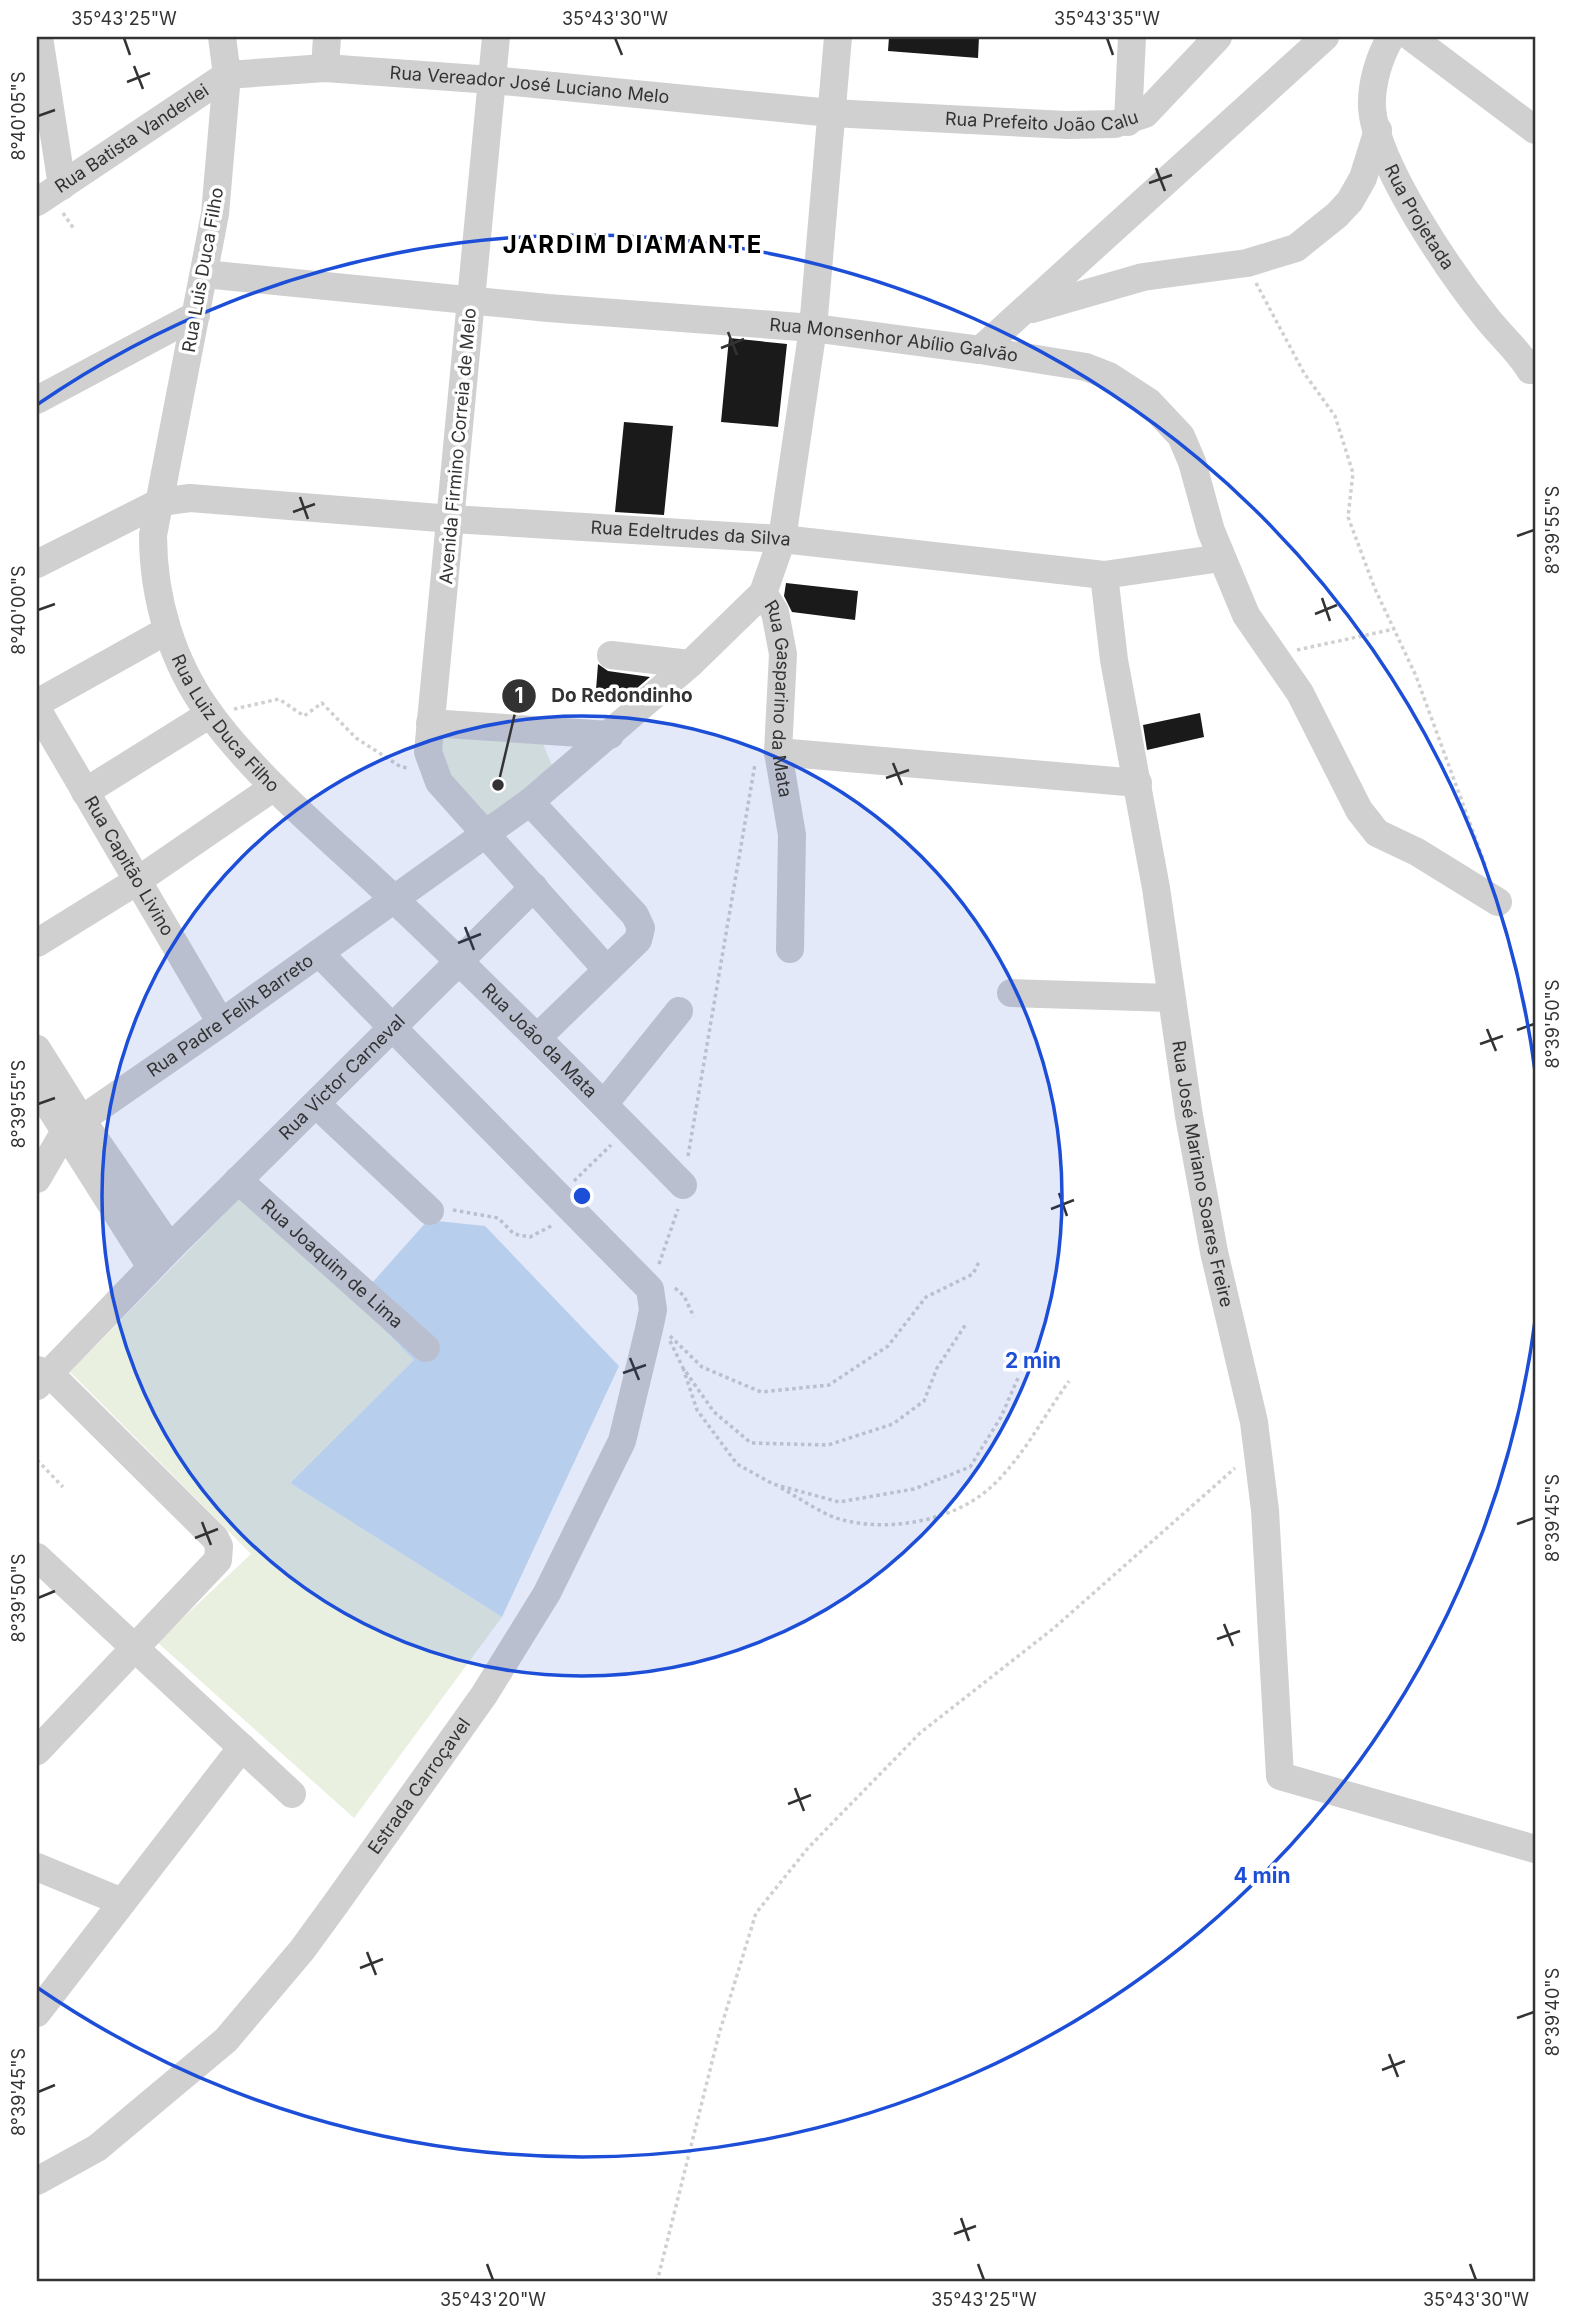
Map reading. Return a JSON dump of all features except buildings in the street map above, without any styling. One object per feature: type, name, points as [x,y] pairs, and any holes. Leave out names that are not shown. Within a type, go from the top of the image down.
[{"type":"street","points":[[39,37],[62,186]]},
{"type":"street","name":"Rua Luis Duca Filho","points":[[160,502],[204,274],[220,174],[227,75],[222,37]]},
{"type":"street","points":[[325,68],[327,37]]},
{"type":"street","name":"Avenida Firmino Correia de Melo","points":[[432,771],[428,752],[430,723],[452,519],[496,37]]},
{"type":"street","name":"Rua Gasparino da Mata","points":[[790,949],[792,835],[778,752],[783,674],[782,635],[775,612],[764,593],[782,539],[813,328],[838,37]]},
{"type":"street","points":[[1128,122],[1132,37]]},
{"type":"street","name":"Rua Prefeito João Calu","points":[[831,113],[1067,125],[1128,122],[1145,114],[1218,37]]},
{"type":"street","points":[[979,350],[1325,37]]},
{"type":"street","name":"Rua Projetada","points":[[1391,37],[1381,59],[1373,89],[1373,109],[1378,130],[1399,183],[1431,238],[1486,316],[1530,370],[1535,370]]},
{"type":"street","points":[[1411,37],[1535,131]]},
{"type":"street","name":"Rua Vereador José Luciano Melo","points":[[227,75],[325,68],[492,80],[831,113]]},
{"type":"street","name":"Rua Batista Vanderlei","points":[[37,202],[227,75]]},
{"type":"street","points":[[1022,312],[1143,277],[1247,263],[1296,248],[1337,215],[1358,188],[1378,130]]},
{"type":"street","name":"Rua Monsenhor Abílio Galvão","points":[[204,274],[813,328],[1086,367],[1109,376],[1149,402],[1186,446],[1221,558],[1246,615],[1270,655],[1300,694],[1359,810],[1377,833],[1417,852],[1498,902]]},
{"type":"street","points":[[37,400],[196,315]]},
{"type":"street","name":"Rua Edeltrudes da Silva","points":[[160,502],[190,498],[452,519],[782,539],[1104,575],[1221,558]]},
{"type":"street","points":[[37,564],[160,502]]},
{"type":"street","name":"Rua Luiz Duca Filho","points":[[160,502],[153,535],[153,560],[166,631],[210,714],[274,787],[393,898]]},
{"type":"street","name":"Rua José Mariano Soares Freire","points":[[1104,575],[1114,660],[1138,783],[1207,1211],[1258,1448],[1265,1510],[1280,1776],[1535,1849]]},
{"type":"street","name":"Rua Padre Felix Barreto","points":[[73,1125],[221,1023],[393,898],[487,835],[530,802],[690,664],[764,593]]},
{"type":"street","points":[[37,703],[166,631]]},
{"type":"street","points":[[611,655],[690,664]]},
{"type":"street","name":"Rua Capitão Livino","points":[[37,709],[221,1023]]},
{"type":"street","points":[[85,792],[210,714]]},
{"type":"street","points":[[430,723],[610,735]]},
{"type":"street","points":[[778,752],[1138,783]]},
{"type":"street","points":[[432,771],[607,970]]},
{"type":"street","points":[[37,943],[137,881],[274,787]]},
{"type":"street","points":[[530,802],[635,915],[641,928],[638,940],[539,1036]]},
{"type":"street","name":"Rua Victor Carneval","points":[[41,1377],[534,887]]},
{"type":"street","name":"Rua João da Mata","points":[[393,898],[539,1036],[683,1185]]},
{"type":"street","points":[[319,953],[650,1289]]},
{"type":"street","points":[[1012,993],[1171,998]]},
{"type":"street","points":[[605,1103],[679,1011]]},
{"type":"street","points":[[37,1049],[73,1125],[161,1257]]},
{"type":"street","points":[[37,1087],[73,1125]]},
{"type":"street","points":[[316,1104],[430,1211]]},
{"type":"street","points":[[37,1179],[73,1125]]},
{"type":"street","name":"Rua Joaquim de Lima","points":[[238,1180],[426,1348]]},
{"type":"street","name":"Estrada Carroçavel","points":[[37,2181],[97,2148],[226,2040],[302,1950],[484,1695],[547,1593],[622,1441],[653,1310],[650,1289]]},
{"type":"street","points":[[37,1751],[218,1560],[219,1546],[215,1538],[41,1377]]},
{"type":"street","points":[[37,1557],[292,1794]]},
{"type":"street","points":[[37,2013],[242,1746]]},
{"type":"street","points":[[37,1867],[122,1902]]},
{"type":"path","points":[[1247,263],[1304,373],[1335,416],[1353,473],[1348,517],[1450,763],[1498,902]]},
{"type":"path","points":[[1270,655],[1394,629]]},
{"type":"path","points":[[210,714],[279,699],[304,716],[321,703],[356,738],[401,767],[432,771]]},
{"type":"path","points":[[650,1289],[681,1202],[757,752],[778,752]]},
{"type":"path","points":[[430,1211],[464,1210],[498,1218],[513,1234],[530,1237],[565,1204],[627,1128]]},
{"type":"path","points":[[979,1262],[973,1274],[926,1297],[888,1346],[829,1385],[761,1392],[702,1367],[664,1330],[683,1368],[697,1410],[737,1464],[840,1520],[881,1526],[956,1512],[989,1489],[1029,1443],[1042,1418],[1069,1381]]},
{"type":"path","points":[[650,1289],[663,1283],[673,1286],[684,1296],[694,1317]]},
{"type":"path","points":[[683,1368],[714,1412],[751,1443],[828,1445],[893,1424],[924,1401],[937,1368],[966,1324]]},
{"type":"path","points":[[773,1484],[839,1502],[915,1489],[970,1467],[1001,1417],[1018,1378]]},
{"type":"path","points":[[657,2282],[719,2034],[756,1913],[808,1847],[920,1733],[1054,1628],[1178,1522],[1258,1448]]},
{"type":"path","points":[[37,1460],[63,1487]]},
{"type":"green space","points":[[438,730],[541,739],[556,775],[488,830],[441,767]]},
{"type":"green space","points":[[243,1195],[356,1301],[414,1360],[290,1483],[502,1617],[354,1818],[157,1642],[251,1554],[70,1372]]},
{"type":"water","points":[[428,1220],[485,1226],[619,1366],[502,1617],[290,1483],[414,1360],[356,1301]]},
{"type":"place","name":"Do Redondinho","points":[[498,785]]},
{"type":"district","name":"JARDIM DIAMANTE","points":[[633,245]]}]
